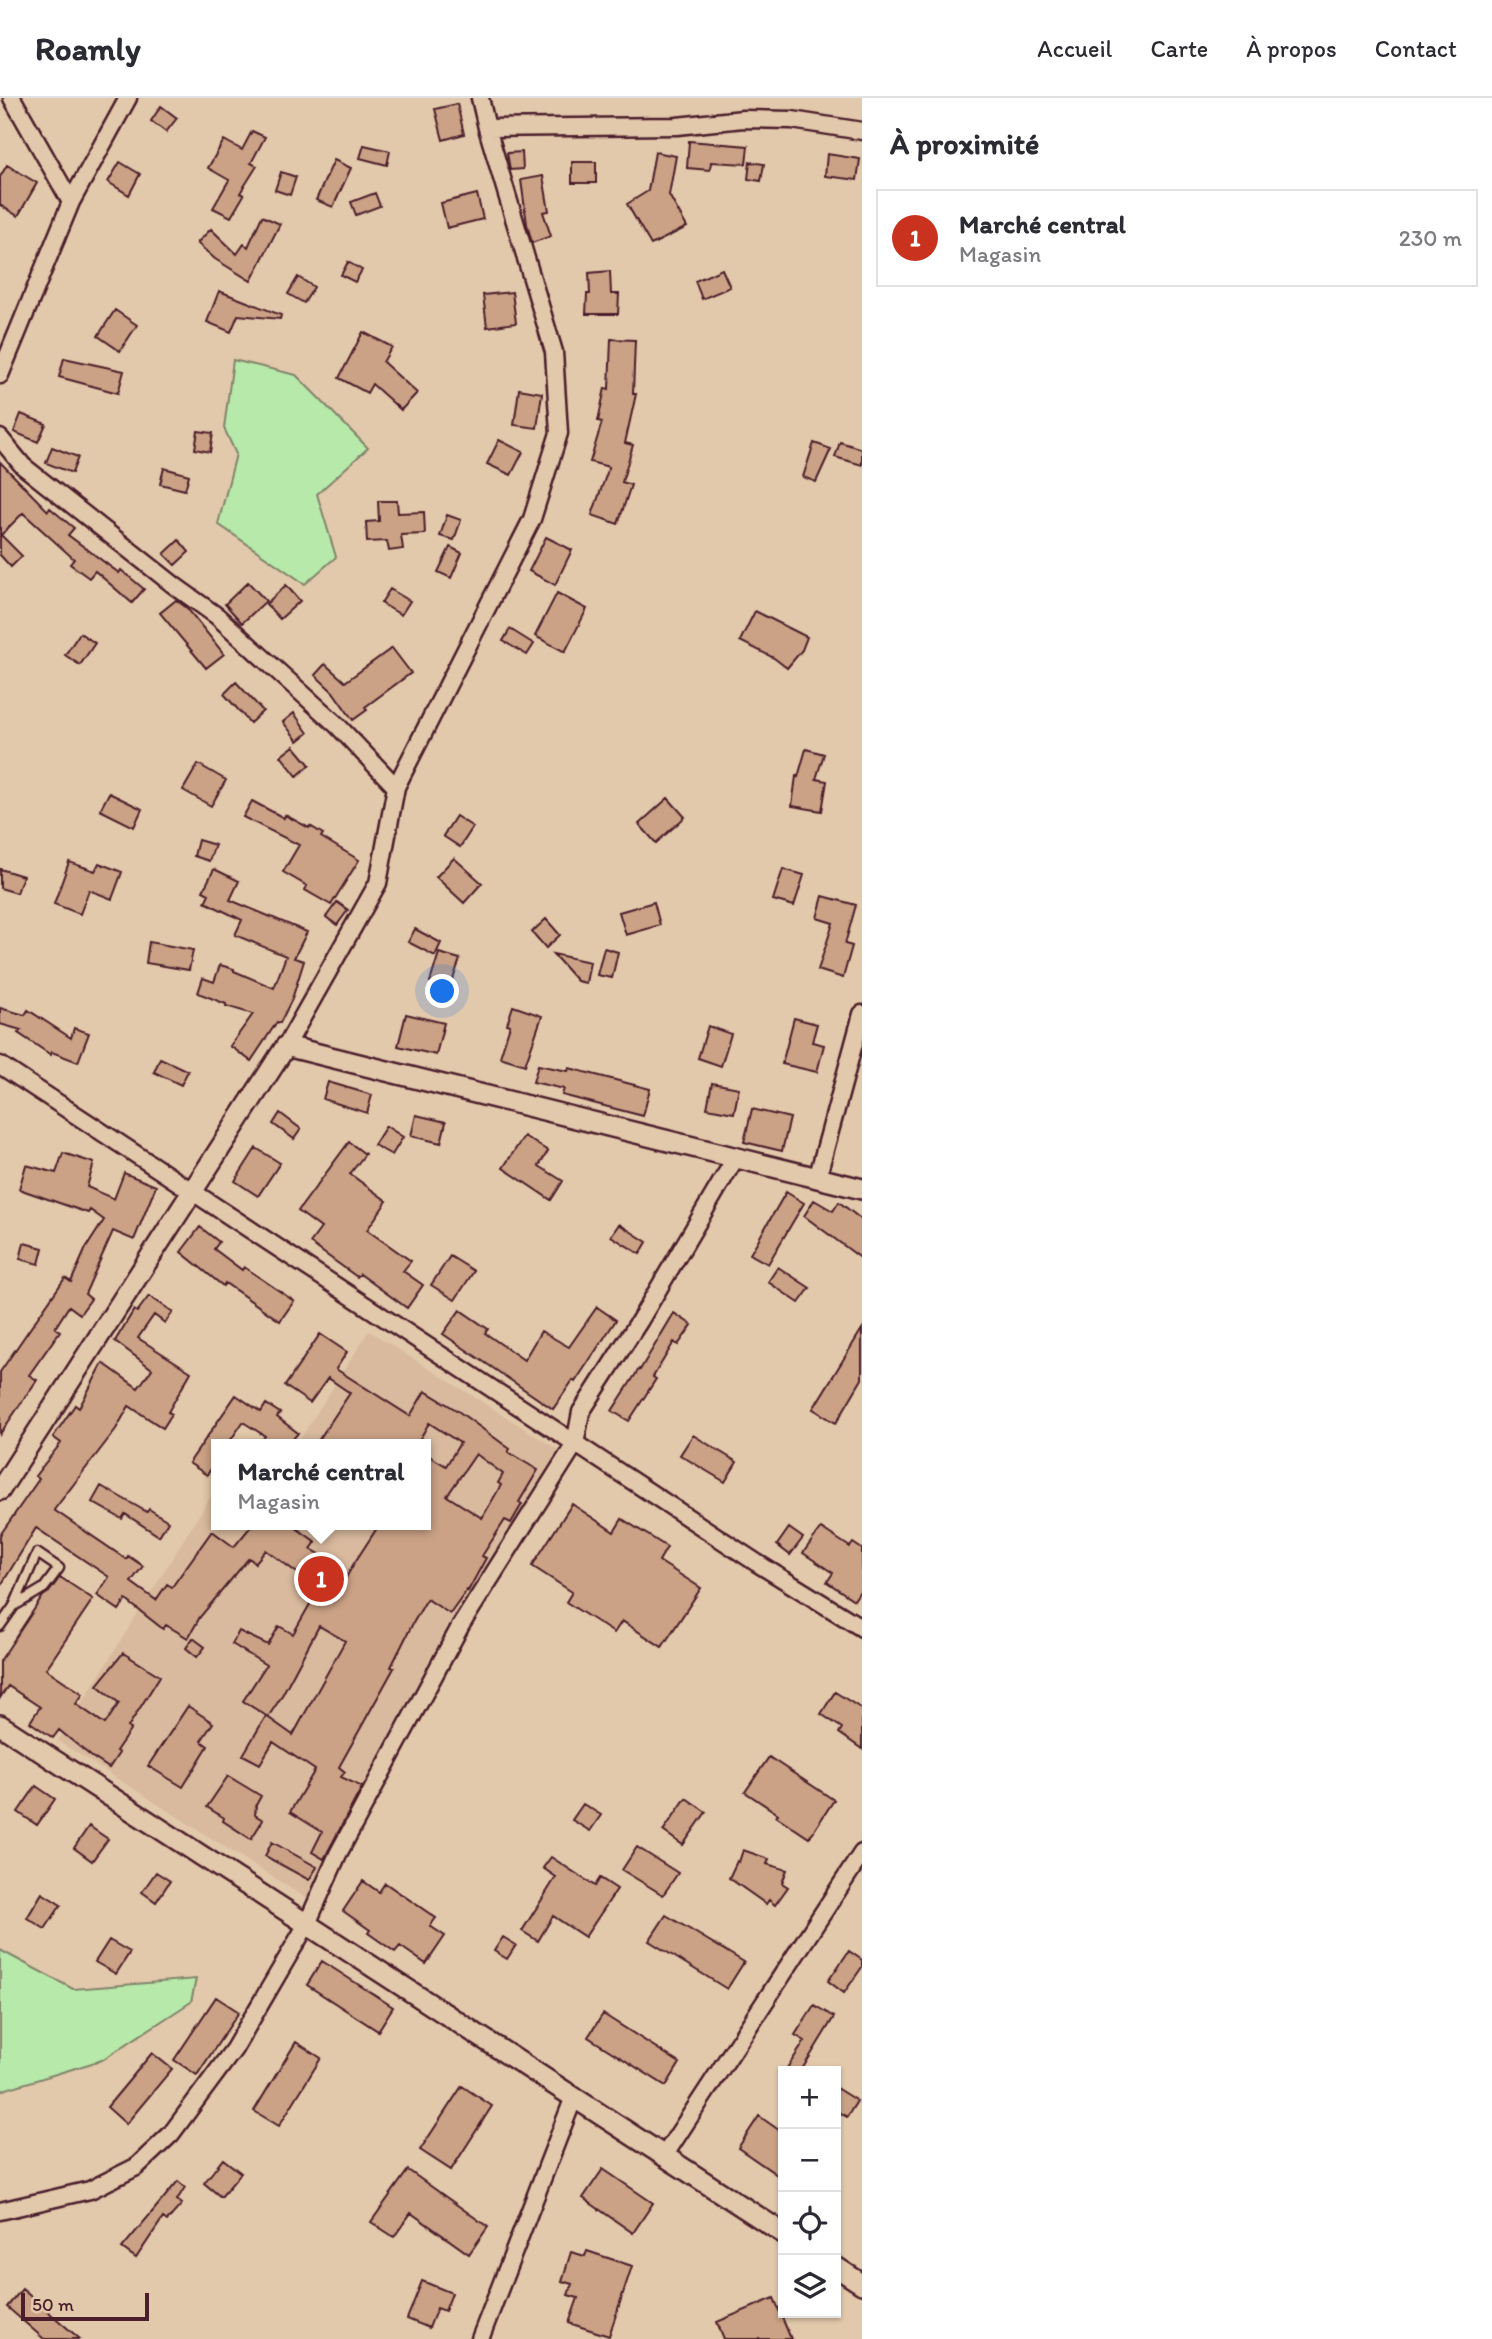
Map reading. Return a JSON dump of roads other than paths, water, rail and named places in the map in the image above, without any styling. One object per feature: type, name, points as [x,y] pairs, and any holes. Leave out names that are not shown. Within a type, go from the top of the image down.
[{"type":"street","points":[[12,98],[71,202]]},
{"type":"street","points":[[0,375],[71,202],[128,98]]},
{"type":"street","points":[[0,1490],[286,1046],[378,883],[396,787],[532,519],[559,433],[554,352],[480,98]]},
{"type":"street","points":[[487,128],[677,126],[743,119],[792,120],[862,131]]},
{"type":"street","points":[[0,438],[23,466],[217,616],[337,725],[396,787]]},
{"type":"street","points":[[817,1179],[862,1014]]},
{"type":"street","points":[[286,1046],[862,1189]]},
{"type":"street","points":[[0,1065],[757,1563],[862,1628]]},
{"type":"street","points":[[0,2211],[90,2190],[136,2167],[171,2134],[234,2049],[307,1924],[338,1854],[461,1625],[575,1444],[581,1412],[640,1320],[736,1157]]},
{"type":"street","points":[[0,1725],[778,2230]]},
{"type":"street","points":[[664,2156],[862,1853]]},
{"type":"street","points":[[480,2339],[574,2097]]},
{"type":"street","points":[[841,2270],[862,2284]]},
{"type":"lane","points":[[0,1626],[14,1606],[37,1553],[59,1568],[44,1588],[14,1606]]},
{"type":"place","name":"Marché central","points":[[321,1579]]}]
